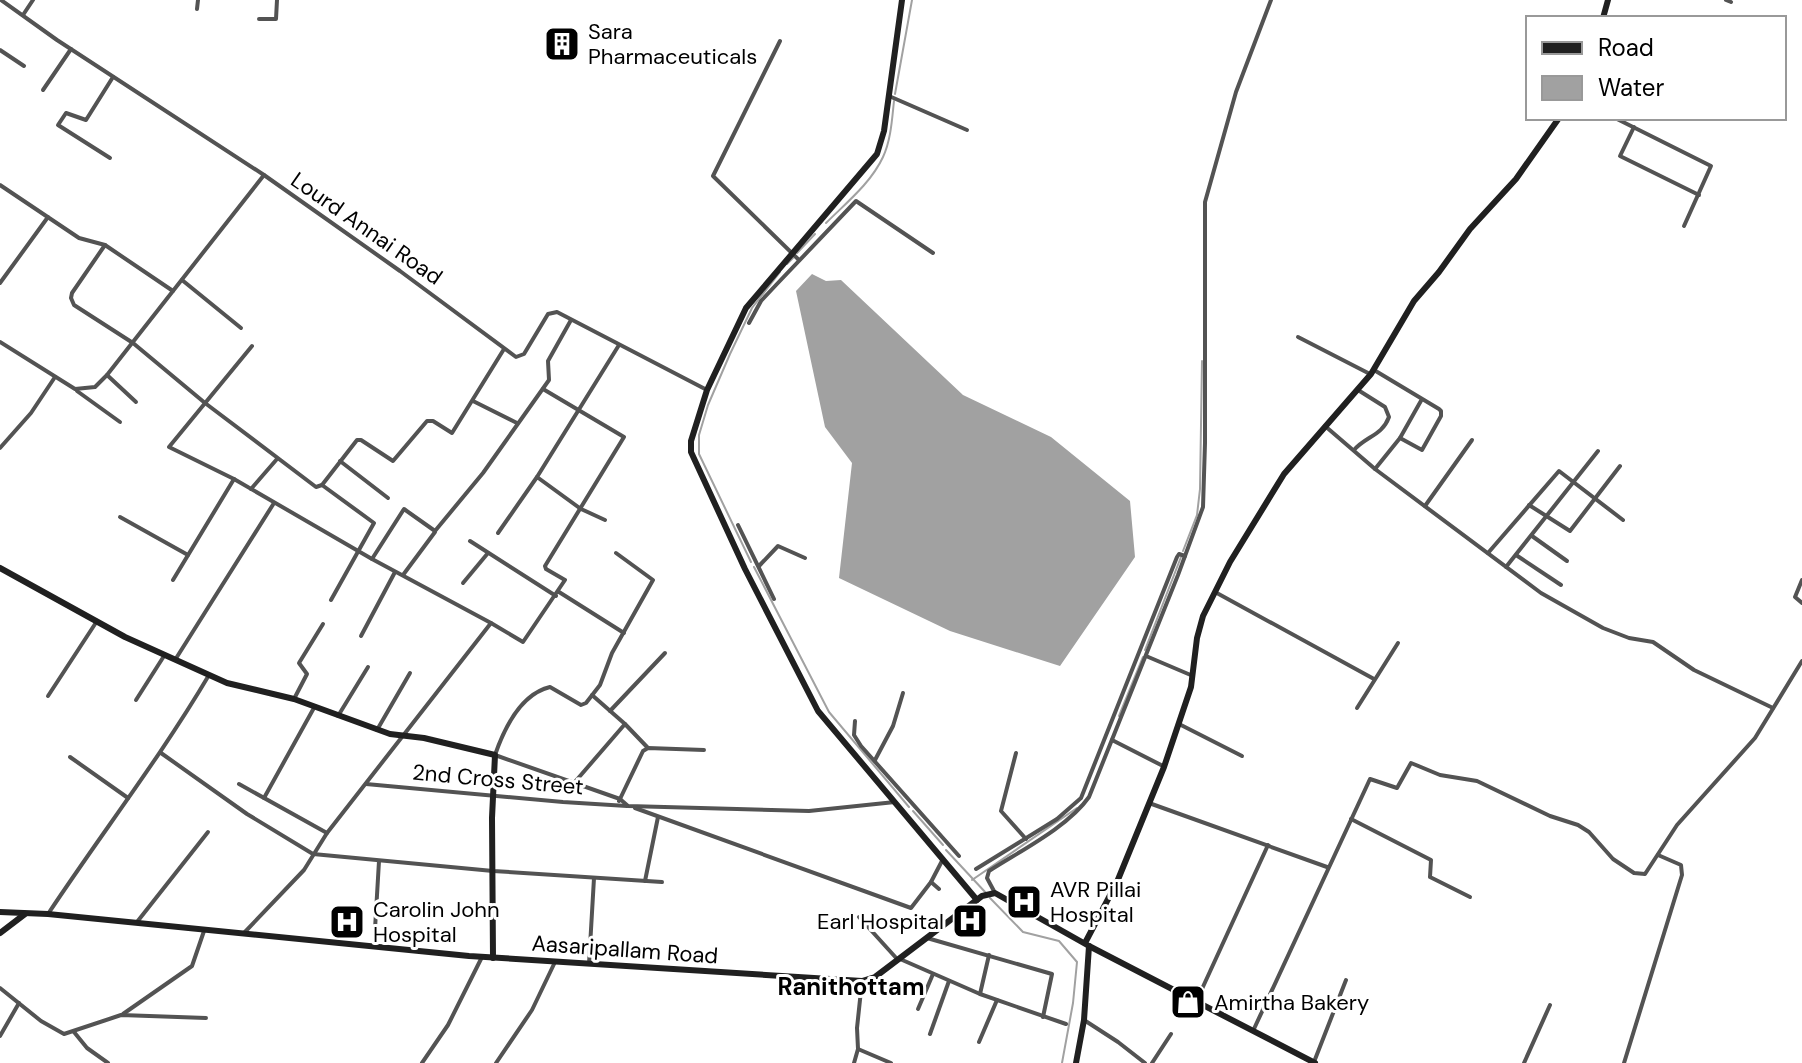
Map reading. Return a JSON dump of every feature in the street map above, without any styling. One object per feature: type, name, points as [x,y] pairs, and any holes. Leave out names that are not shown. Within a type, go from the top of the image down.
[{"type":"street","name":"Lourd Annai Road","points":[[1,0],[264,175],[504,349]]},
{"type":"street","points":[[23,15],[33,0]]},
{"type":"street","points":[[197,9],[198,0]]},
{"type":"street","points":[[259,19],[276,19],[277,0]]},
{"type":"street","points":[[902,0],[884,131],[877,154],[746,308],[707,390],[691,441],[691,452],[745,569],[818,711],[941,855],[986,895],[1087,944],[1314,1063],[1346,980]]},
{"type":"street","points":[[854,1063],[858,1049],[862,981],[875,977],[986,895],[988,874],[1081,798],[1185,556],[1203,507],[1206,427],[1205,202],[1236,92],[1271,0]]},
{"type":"street","points":[[780,41],[713,176],[799,260]]},
{"type":"street","points":[[43,90],[71,49]]},
{"type":"street","points":[[0,50],[24,66]]},
{"type":"street","points":[[110,158],[58,125],[66,113],[86,120],[113,77]]},
{"type":"street","points":[[889,96],[967,130]]},
{"type":"street","points":[[1076,1063],[1084,1020],[1087,944],[1117,882],[1164,767],[1193,676],[1203,616],[1230,562],[1284,474],[1372,372],[1414,301],[1470,229],[1516,179],[1558,120]]},
{"type":"street","points":[[1619,120],[1710,164],[1711,171],[1684,226]]},
{"type":"street","points":[[1634,127],[1620,156],[1699,195]]},
{"type":"street","points":[[75,389],[95,387],[107,375],[264,175]]},
{"type":"street","points":[[0,185],[79,238],[105,245],[173,291]]},
{"type":"street","points":[[749,323],[761,301],[856,201],[933,253]]},
{"type":"street","points":[[0,283],[48,217]]},
{"type":"street","points":[[815,224],[824,233]]},
{"type":"street","points":[[105,245],[72,293],[71,298],[80,310],[133,343],[205,403],[314,486],[322,485],[374,523],[331,600]]},
{"type":"street","points":[[182,280],[241,328]]},
{"type":"street","points":[[322,485],[359,439],[389,461],[396,460],[427,421],[433,421],[449,433],[454,431],[504,349],[516,357],[524,354],[548,314],[553,311],[707,390]]},
{"type":"street","points":[[403,575],[483,473],[543,389],[550,378],[548,361],[571,320]]},
{"type":"street","points":[[1298,337],[1372,372],[1442,413],[1424,448],[1417,449],[1400,438]]},
{"type":"street","points":[[0,342],[75,389],[120,422]]},
{"type":"street","points":[[498,533],[581,410],[619,345]]},
{"type":"street","points":[[252,346],[169,447],[234,479],[523,642],[565,580],[545,566],[624,437],[543,389]]},
{"type":"street","points":[[107,375],[136,402]]},
{"type":"street","points":[[0,448],[31,413],[55,377]]},
{"type":"street","points":[[1354,450],[1362,440],[1376,436],[1389,417],[1385,407],[1358,390]]},
{"type":"street","points":[[1375,469],[1400,438],[1422,399]]},
{"type":"street","points":[[472,400],[517,423]]},
{"type":"street","points":[[1325,426],[1375,469],[1541,593],[1603,628],[1629,638],[1653,642],[1694,670],[1773,708]]},
{"type":"street","points":[[1425,506],[1472,440]]},
{"type":"street","points":[[1506,567],[1598,451]]},
{"type":"street","points":[[251,489],[277,459]]},
{"type":"street","points":[[340,461],[388,498]]},
{"type":"street","points":[[1529,505],[1570,531],[1620,466]]},
{"type":"street","points":[[1488,553],[1557,472],[1562,472],[1623,520]]},
{"type":"street","points":[[537,477],[581,509],[605,520]]},
{"type":"street","points":[[173,580],[234,479]]},
{"type":"street","points":[[175,660],[274,503]]},
{"type":"street","points":[[372,559],[404,509],[435,531]]},
{"type":"street","points":[[120,517],[188,555]]},
{"type":"street","points":[[738,525],[774,599]]},
{"type":"street","points":[[1532,536],[1567,561]]},
{"type":"street","points":[[470,541],[624,633]]},
{"type":"street","points":[[745,569],[758,565],[778,546],[805,558]]},
{"type":"street","points":[[463,583],[488,553]]},
{"type":"street","points":[[493,958],[495,755],[502,733],[517,712],[540,690],[550,687],[581,705],[600,685],[607,663],[653,580],[616,553]]},
{"type":"street","points":[[1516,555],[1561,585]]},
{"type":"street","points":[[0,568],[164,656],[227,683],[294,699],[377,730],[495,755],[911,908],[931,882],[948,844]]},
{"type":"street","points":[[361,636],[395,572]]},
{"type":"street","points":[[1802,580],[1795,597],[1802,603]]},
{"type":"street","points":[[1215,592],[1374,679]]},
{"type":"street","points":[[48,696],[97,621]]},
{"type":"street","points":[[243,935],[304,870],[327,833],[491,623]]},
{"type":"street","points":[[294,699],[307,674],[299,663],[323,624]]},
{"type":"street","points":[[1357,708],[1398,643]]},
{"type":"street","points":[[610,711],[665,653]]},
{"type":"street","points":[[1144,654],[1193,676]]},
{"type":"street","points":[[976,869],[1083,806],[1144,654]]},
{"type":"street","points":[[136,700],[164,656]]},
{"type":"street","points":[[1253,1031],[1370,779],[1397,788],[1409,764],[1413,763],[1440,775],[1477,781],[1550,816],[1578,825],[1589,832],[1607,853],[1640,875],[1649,871],[1677,825],[1755,738],[1802,661]]},
{"type":"street","points":[[337,716],[368,667]]},
{"type":"street","points":[[377,730],[410,673]]},
{"type":"street","points":[[48,914],[161,753],[209,675]]},
{"type":"street","points":[[874,761],[893,726],[903,693]]},
{"type":"street","points":[[592,695],[648,748]]},
{"type":"street","points":[[264,798],[315,706]]},
{"type":"street","points":[[855,721],[854,735],[874,761],[959,856]]},
{"type":"street","points":[[574,783],[625,724]]},
{"type":"street","points":[[1179,724],[1242,756]]},
{"type":"street","points":[[1112,740],[1164,767]]},
{"type":"street","points":[[616,805],[643,751],[648,748],[704,750]]},
{"type":"street","points":[[161,753],[247,814],[313,854],[493,871],[662,882]]},
{"type":"street","points":[[1016,753],[1001,811],[1028,841]]},
{"type":"street","points":[[70,757],[128,798]]},
{"type":"street","points":[[239,784],[327,833]]},
{"type":"street","name":"2nd Cross Street","points":[[366,784],[628,806]]},
{"type":"street","points":[[628,806],[809,811],[895,802]]},
{"type":"street","points":[[1149,803],[1328,868]]},
{"type":"street","points":[[905,813],[913,806]]},
{"type":"street","points":[[645,881],[658,817]]},
{"type":"street","points":[[1351,819],[1431,860],[1430,877],[1470,897]]},
{"type":"street","points":[[135,923],[208,832]]},
{"type":"street","points":[[1196,1002],[1268,845]]},
{"type":"street","points":[[1624,1063],[1682,875],[1681,865],[1658,855]]},
{"type":"street","points":[[374,947],[379,861]]},
{"type":"street","points":[[589,964],[594,878]]},
{"type":"street","points":[[931,882],[939,889]]},
{"type":"street","name":"Aasaripallam Road","points":[[0,912],[48,914],[493,958],[862,981]]},
{"type":"street","points":[[0,933],[25,914]]},
{"type":"street","points":[[859,917],[899,960],[980,994],[1066,1024]]},
{"type":"street","points":[[0,988],[59,1033],[74,1032],[121,1015],[192,966],[204,931]]},
{"type":"street","points":[[927,938],[1052,974],[1043,1017]]},
{"type":"street","points":[[980,994],[989,955]]},
{"type":"street","points":[[422,1063],[448,1025],[482,957]]},
{"type":"street","points":[[496,1063],[532,1010],[555,962]]},
{"type":"street","points":[[918,1009],[933,974]]},
{"type":"street","points":[[930,1034],[949,981]]},
{"type":"street","points":[[979,1042],[997,1000]]},
{"type":"street","points":[[0,1036],[19,1003]]},
{"type":"street","points":[[1524,1063],[1550,1005]]},
{"type":"street","points":[[121,1015],[206,1018]]},
{"type":"street","points":[[1084,1020],[1111,1036],[1145,1063]]},
{"type":"street","points":[[74,1032],[87,1048],[108,1063]]},
{"type":"street","points":[[1152,1063],[1171,1034]]},
{"type":"street","points":[[858,1049],[891,1063]]},
{"type":"water","points":[[812,274],[826,281],[841,280],[963,395],[1051,437],[1130,501],[1135,557],[1060,666],[950,631],[839,578],[852,463],[825,427],[796,291]]},
{"type":"waterway","points":[[895,94],[912,0]]},
{"type":"waterway","points":[[826,223],[858,192],[878,166],[888,144],[894,101]]},
{"type":"waterway","points":[[797,253],[815,234]]},
{"type":"waterway","points":[[787,264],[793,258]]},
{"type":"waterway","points":[[751,562],[699,454],[699,435],[708,405],[752,308],[780,272]]},
{"type":"waterway","points":[[1183,551],[1197,515],[1200,489],[1202,361]]},
{"type":"waterway","points":[[1145,650],[1181,557]]},
{"type":"waterway","points":[[754,567],[829,712],[909,807]]},
{"type":"waterway","points":[[1119,716],[1143,657]]},
{"type":"waterway","points":[[972,880],[1077,808]]},
{"type":"waterway","points":[[913,811],[943,845]]},
{"type":"waterway","points":[[946,850],[986,893]]},
{"type":"waterway","points":[[990,898],[1023,932],[1059,941],[1077,962],[1062,1063]]},
{"type":"place","name":"Sara Pharmaceuticals","points":[[562,44]]},
{"type":"place","name":"AVR Pillai Hospital","points":[[1024,902]]},
{"type":"place","name":"Earl Hospital","points":[[970,921]]},
{"type":"place","name":"Carolin John Hospital","points":[[347,922]]},
{"type":"place","name":"Amirtha Bakery","points":[[1188,1002]]},
{"type":"district","name":"Ranithottam","points":[[851,987]]}]
